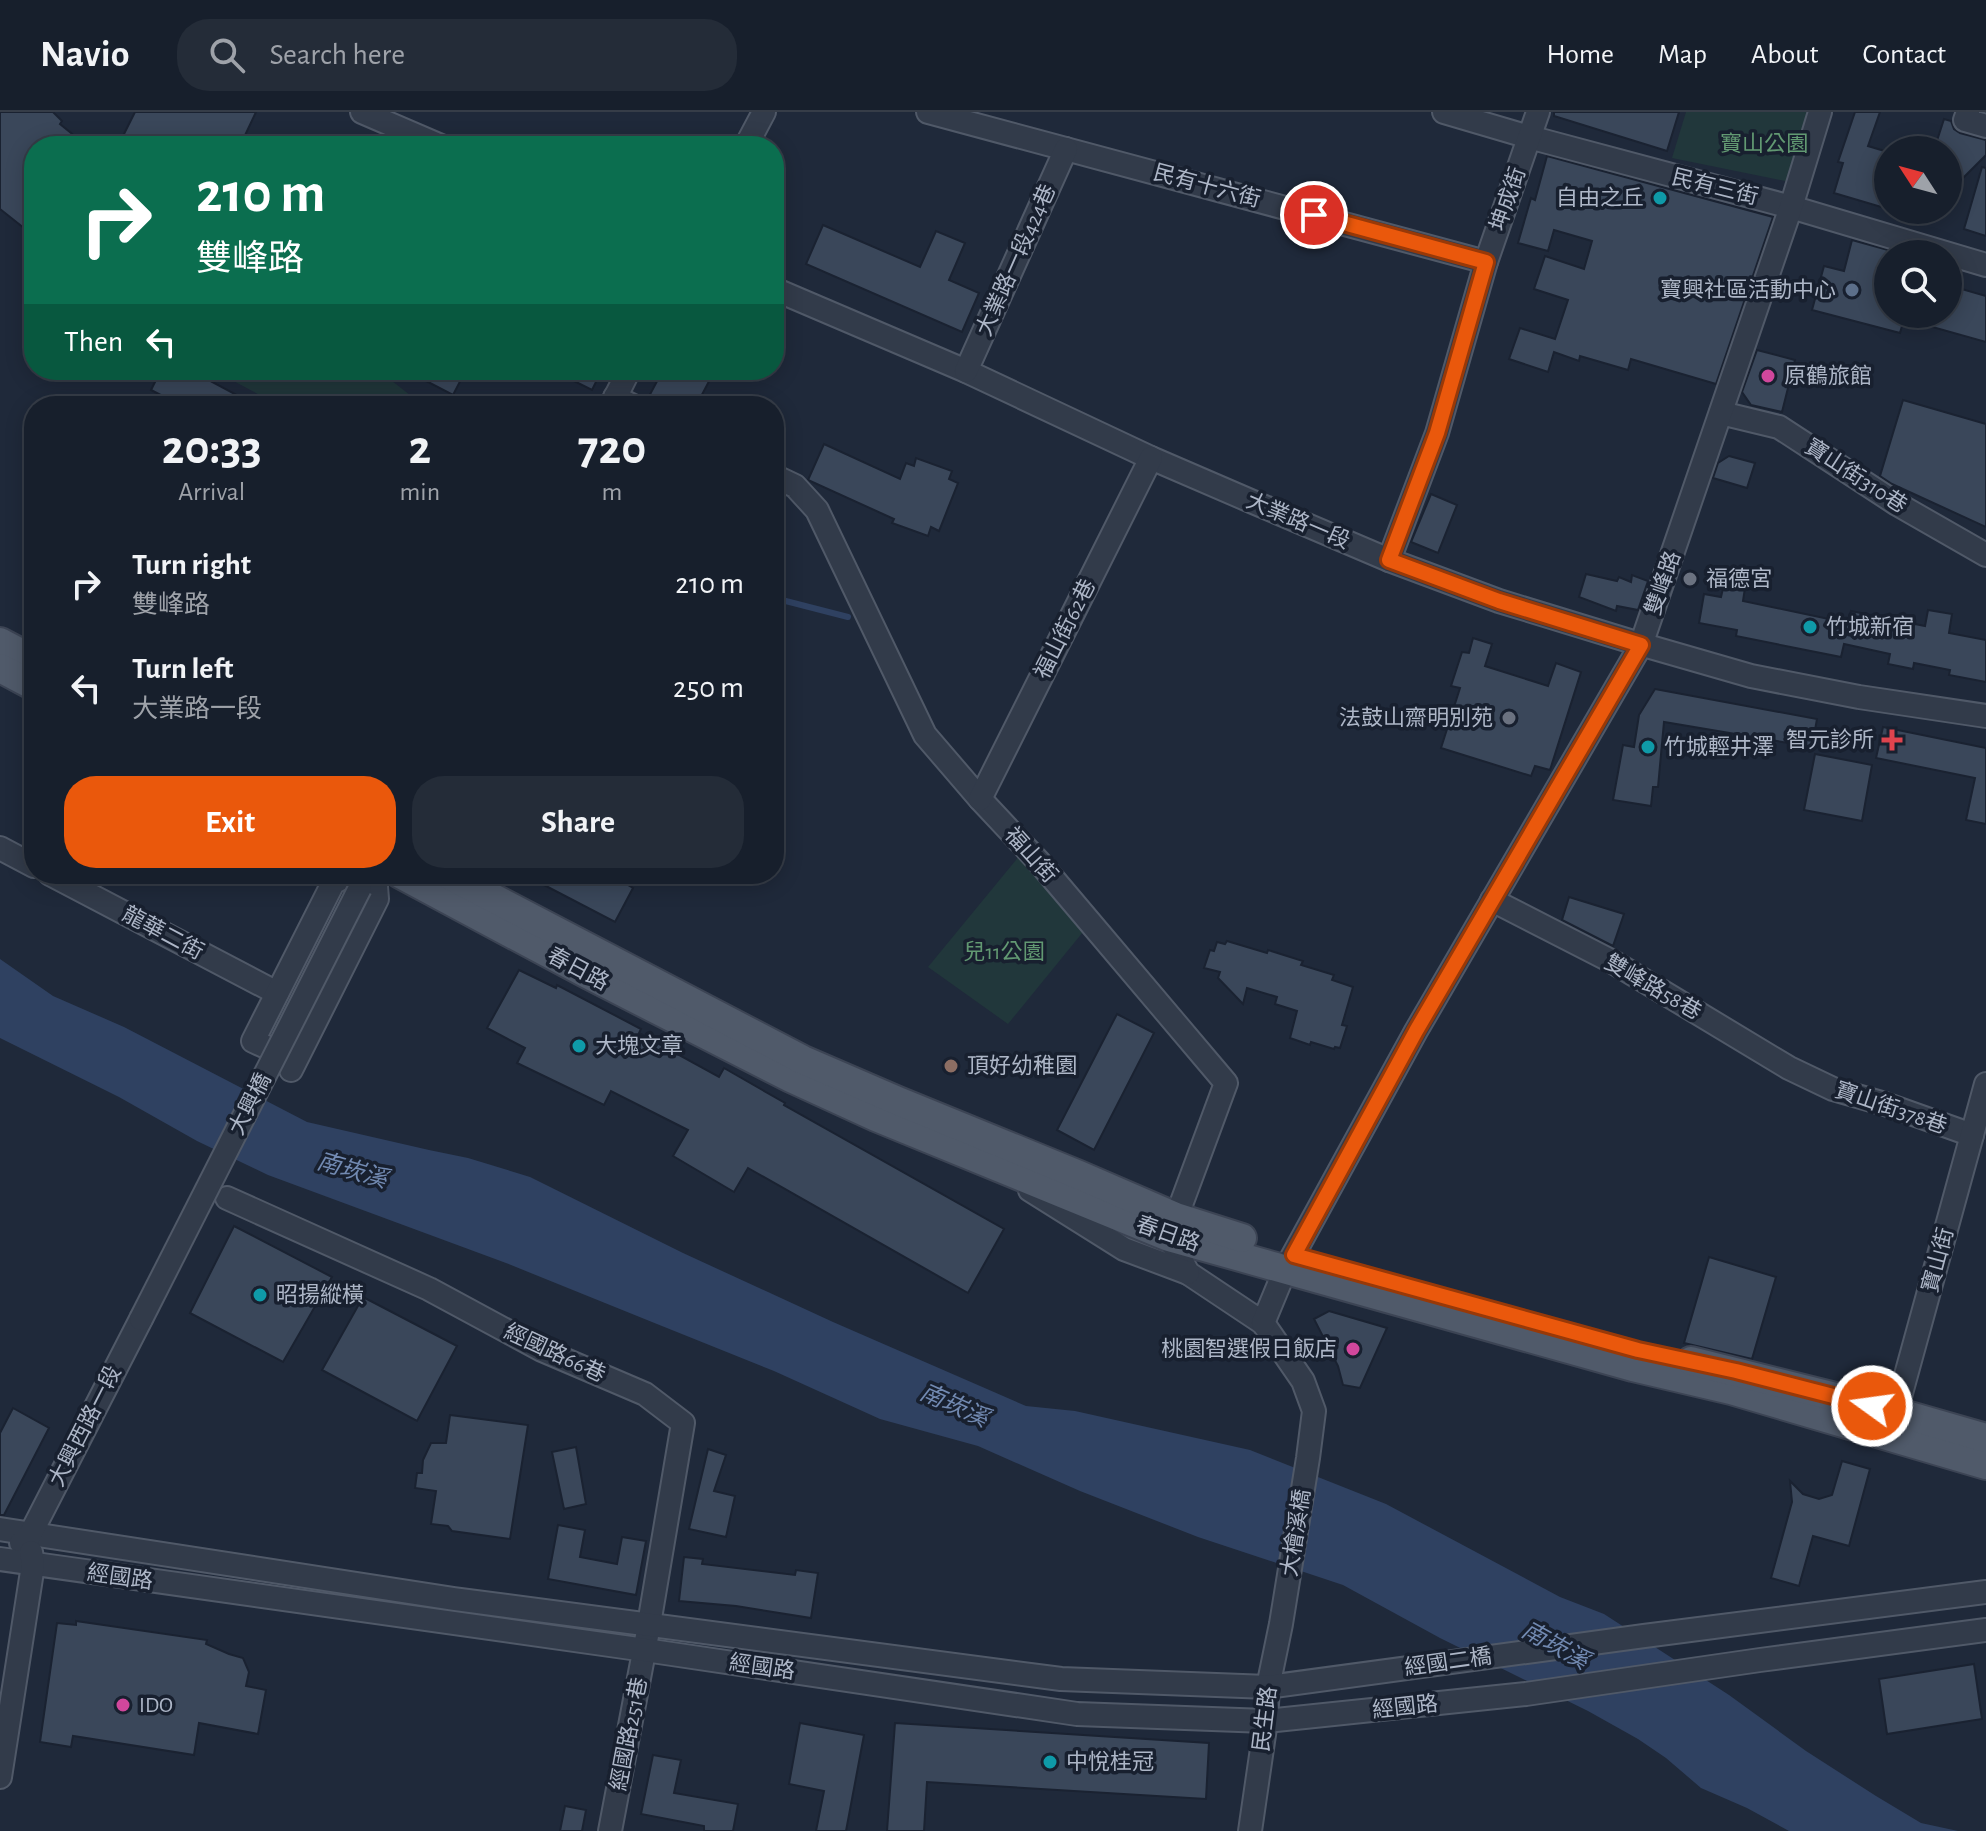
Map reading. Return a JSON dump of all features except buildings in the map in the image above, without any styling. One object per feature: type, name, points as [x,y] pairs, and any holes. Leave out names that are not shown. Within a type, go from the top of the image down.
[{"type":"main road","points":[[0,642],[24,655]]},
{"type":"main road","points":[[0,668],[24,681]]},
{"type":"main road","name":"春日路","points":[[419,884],[791,1078],[876,1117],[983,1160],[1172,1227],[1633,1367],[1893,1424],[1986,1438]]},
{"type":"main road","name":"春日路","points":[[466,884],[803,1060],[1079,1175],[1172,1227]]},
{"type":"main road","name":"春日路","points":[[1893,1424],[1986,1465]]},
{"type":"street","points":[[362,112],[418,136]]},
{"type":"street","points":[[751,136],[764,112]]},
{"type":"street","name":"民有十六街","points":[[928,112],[1486,262]]},
{"type":"street","name":"民有三街","points":[[1444,112],[1791,207],[1986,265]]},
{"type":"street","name":"坤成街","points":[[1389,560],[1437,433],[1486,262],[1538,112]]},
{"type":"street","name":"雙峰路","points":[[1290,1263],[1416,1031],[1641,645],[1791,207],[1820,112]]},
{"type":"street","points":[[1968,112],[1965,120],[1986,126]]},
{"type":"street","name":"大業路一段424巷","points":[[966,371],[1066,149]]},
{"type":"street","name":"大業路一段","points":[[784,293],[966,371],[1151,458],[1389,560],[1499,601],[1751,676],[1859,697],[1986,716]]},
{"type":"street","name":"寶山街310巷","points":[[1721,413],[1779,427],[1897,504],[1986,555]]},
{"type":"street","name":"福山街62巷","points":[[980,799],[1151,458]]},
{"type":"street","name":"福山街","points":[[784,481],[795,486],[817,510],[925,735],[1039,862],[1226,1083],[1172,1227]]},
{"type":"street","points":[[0,848],[24,861]]},
{"type":"street","name":"龍華二街","points":[[69,884],[277,993]]},
{"type":"street","points":[[332,884],[253,1041],[293,1065],[377,899],[367,884]]},
{"type":"street","name":"大興橋","points":[[141,1319],[360,884]]},
{"type":"street","name":"雙峰路58巷","points":[[1492,900],[1613,962],[1811,1079]]},
{"type":"street","name":"寶山街378巷","points":[[1811,1079],[1972,1135]]},
{"type":"street","name":"寶山街","points":[[1893,1424],[1986,1084]]},
{"type":"street","points":[[983,1160],[1124,1249],[1188,1273],[1263,1323],[1290,1263]]},
{"type":"street","name":"經國路66巷","points":[[227,1198],[429,1289],[542,1350],[645,1394],[683,1423],[647,1637]]},
{"type":"street","points":[[1172,1227],[1188,1273]]},
{"type":"street","name":"大興西路一段","points":[[1,1563],[30,1535],[141,1319]]},
{"type":"street","name":"大檜溪橋","points":[[1263,1323],[1303,1381],[1314,1411],[1283,1608]]},
{"type":"street","name":"經國路","points":[[0,1529],[454,1599],[1077,1714],[1266,1721],[1526,1694],[1986,1630]]},
{"type":"street","points":[[0,1777],[33,1565],[30,1535]]},
{"type":"street","name":"經國路","points":[[1,1563],[647,1637],[1061,1679],[1268,1687],[1348,1676]]},
{"type":"street","name":"經國二橋","points":[[1348,1676],[1986,1592]]},
{"type":"street","name":"民生路","points":[[1250,1831],[1268,1687],[1283,1608]]},
{"type":"street","name":"經國路251巷","points":[[610,1831],[647,1637]]},
{"type":"green space","name":"寶山公園","points":[[1686,112],[1811,112],[1790,182],[1672,158]]},
{"type":"green space","points":[[232,380],[391,380],[411,396],[261,396]]},
{"type":"green space","name":"兒11公園","points":[[1020,855],[1083,932],[1008,1024],[928,967]]},
{"type":"water","name":"南崁溪","points":[[0,959],[53,996],[124,1027],[307,1122],[468,1158],[530,1177],[683,1253],[1026,1406],[1075,1411],[1250,1450],[1386,1504],[1560,1597],[1604,1614],[1876,1796],[1921,1823],[1958,1831],[1789,1831],[1701,1788],[1666,1758],[1588,1711],[1440,1638],[1343,1585],[1198,1537],[1080,1491],[978,1446],[880,1419],[774,1371],[506,1263],[268,1175],[0,1038]]},
{"type":"waterway","points":[[784,601],[848,617]]},
{"type":"place","name":"自由之丘","points":[[1660,198]]},
{"type":"place","name":"寶興社區活動中心","points":[[1852,290]]},
{"type":"place","name":"原鶴旅館","points":[[1768,376]]},
{"type":"place","name":"福德宮","points":[[1690,579]]},
{"type":"place","name":"竹城新宿","points":[[1810,627]]},
{"type":"place","name":"法鼓山齋明別苑","points":[[1509,718]]},
{"type":"place","name":"智元診所","points":[[1892,740]]},
{"type":"place","name":"竹城輕井澤","points":[[1648,747]]},
{"type":"place","name":"大塊文章","points":[[579,1046]]},
{"type":"place","name":"頂好幼稚園","points":[[951,1066]]},
{"type":"place","name":"昭揚縱橫","points":[[260,1295]]},
{"type":"place","name":"桃園智選假日飯店","points":[[1353,1349]]},
{"type":"place","name":"IDO","points":[[123,1705]]},
{"type":"place","name":"中悅桂冠","points":[[1050,1762]]},
{"type":"route","points":[[1314,215],[1486,262],[1437,433],[1389,560],[1499,601],[1641,645],[1416,1031],[1294,1255],[1638,1350],[1872,1406]]}]
